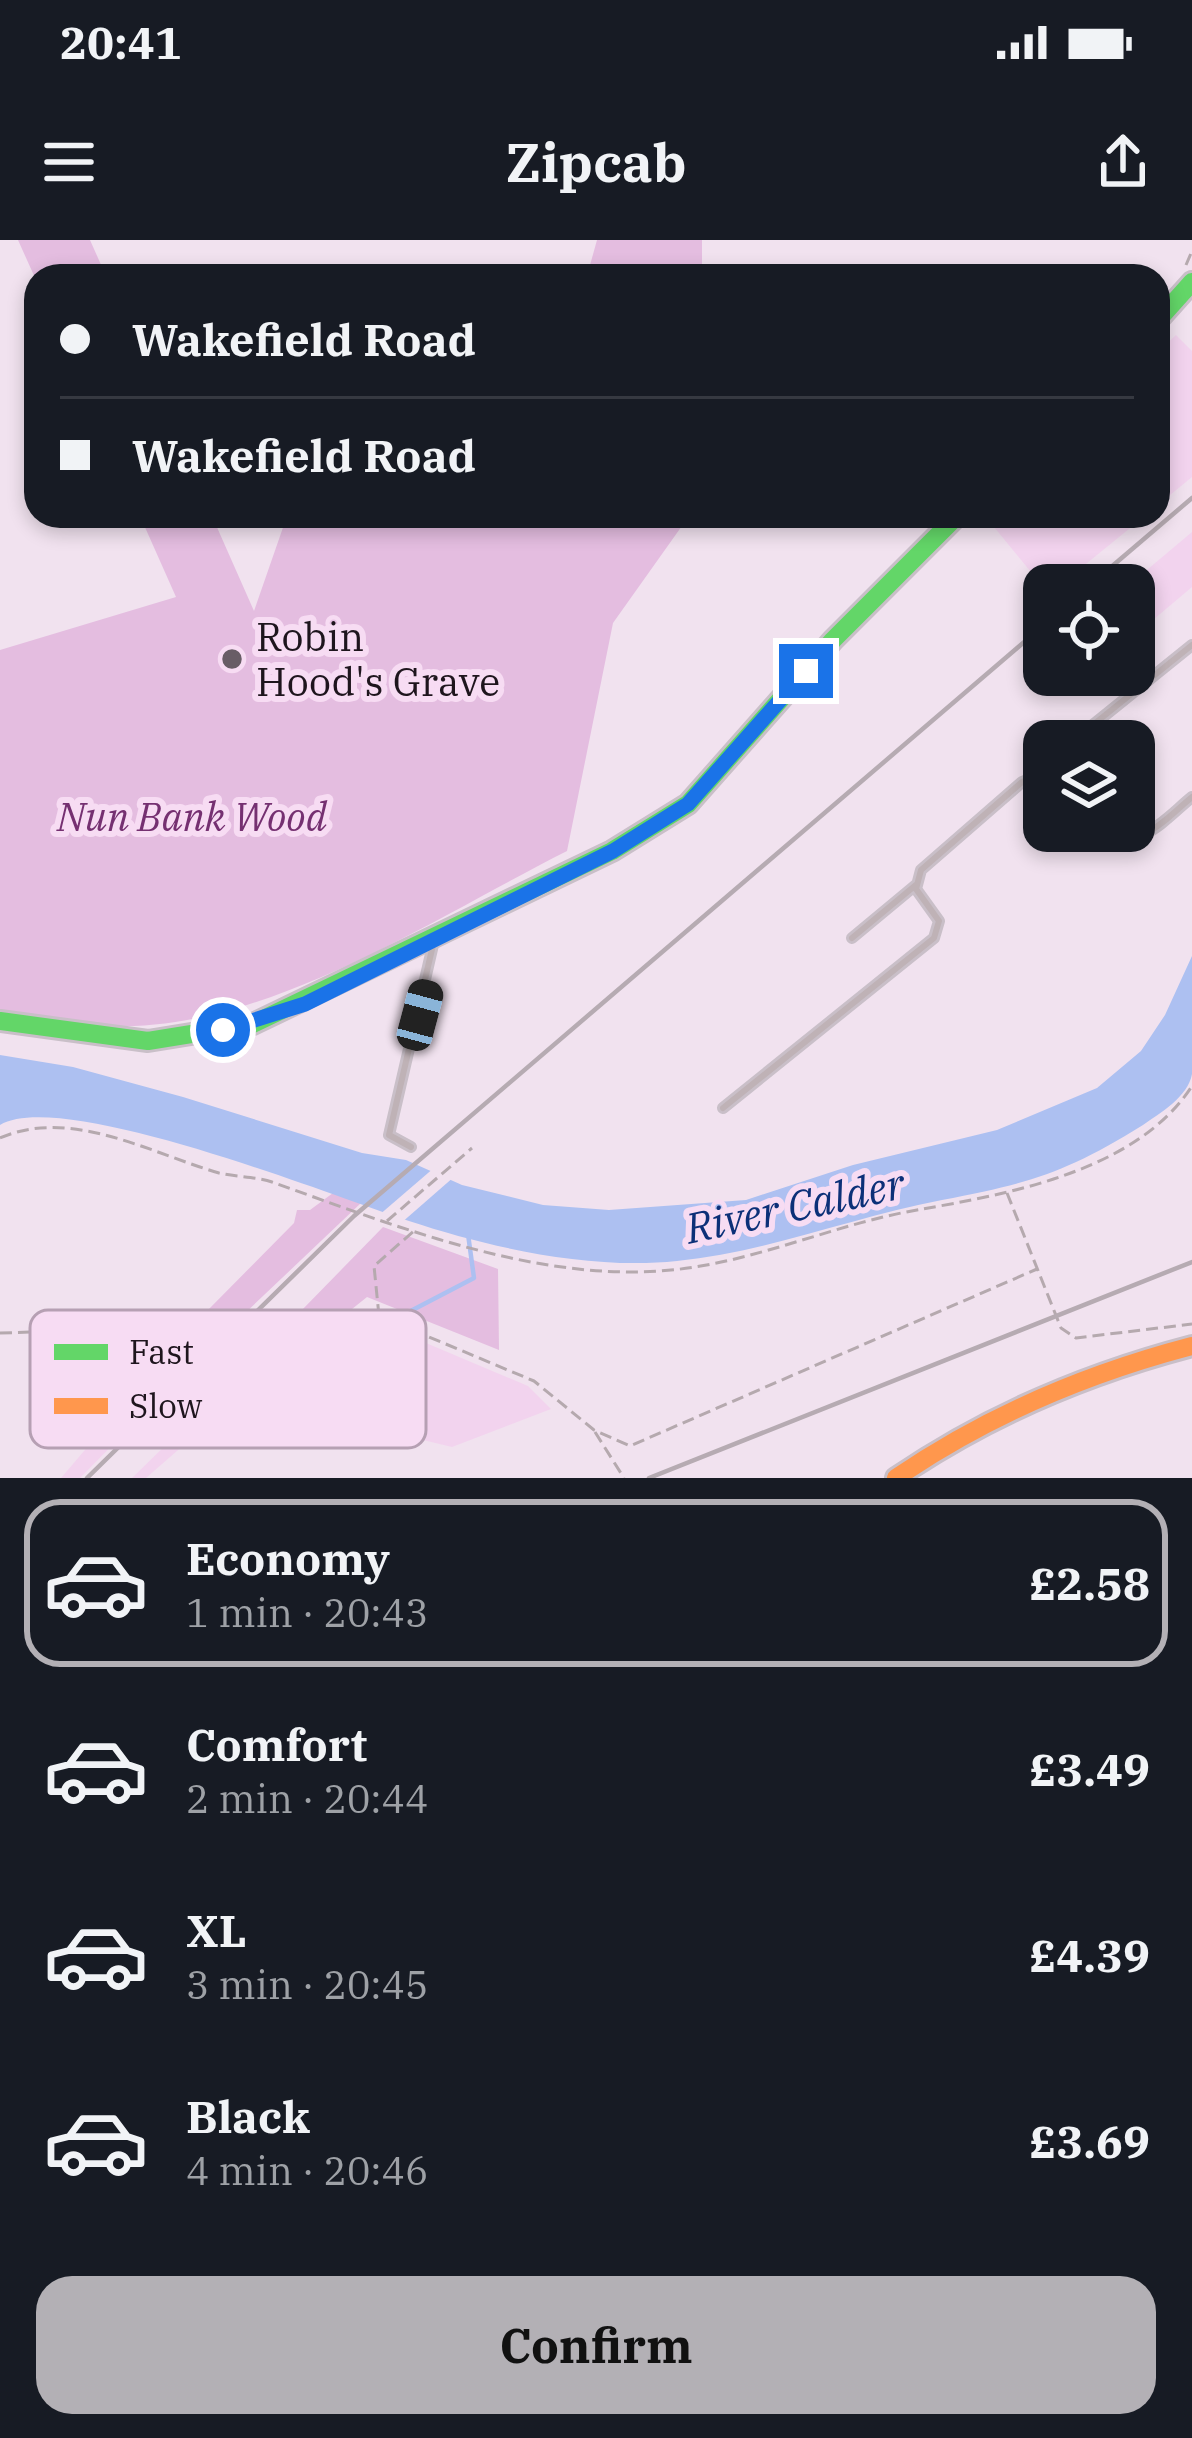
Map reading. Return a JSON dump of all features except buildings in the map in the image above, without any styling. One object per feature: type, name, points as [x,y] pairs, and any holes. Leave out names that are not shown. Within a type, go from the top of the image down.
[{"type":"main road","points":[[1170,307],[1192,282]]},
{"type":"main road","points":[[0,1021],[106,1039],[212,1033],[254,1024],[305,1004],[435,935],[613,851],[688,804],[833,640],[946,528]]},
{"type":"main road","points":[[896,1478],[948,1440],[1099,1369],[1192,1346]]},
{"type":"lane","points":[[1099,720],[1192,645]]},
{"type":"lane","points":[[852,938],[916,884],[927,863],[1023,786]]},
{"type":"lane","points":[[1155,825],[1192,797]]},
{"type":"lane","points":[[723,1108],[934,938],[939,921],[916,884]]},
{"type":"lane","points":[[411,1147],[389,1136],[430,974],[435,935]]},
{"type":"path","points":[[0,1138],[47,1126],[87,1132],[539,1262],[658,1271],[774,1251],[890,1214],[1048,1180],[1151,1130],[1192,1086]]},
{"type":"path","points":[[387,1221],[472,1148]]},
{"type":"path","points":[[1006,1191],[1061,1328],[1076,1338],[1192,1324]]},
{"type":"path","points":[[378,1310],[374,1266],[416,1228]]},
{"type":"path","points":[[426,1336],[534,1382],[594,1430],[630,1446],[1037,1269]]},
{"type":"path","points":[[0,1333],[30,1332]]},
{"type":"path","points":[[594,1430],[625,1478]]},
{"type":"shaded area","points":[[1176,335],[1192,351],[1192,477],[1170,495],[1170,341]]},
{"type":"shaded area","points":[[995,528],[1130,528],[1086,564],[1024,564]]},
{"type":"shaded area","points":[[1192,532],[1192,587],[1155,618],[1155,564]]},
{"type":"shaded area","points":[[426,1343],[528,1386],[551,1409],[452,1447],[426,1441]]},
{"type":"shaded area","points":[[87,1448],[110,1448],[80,1478],[61,1478]]},
{"type":"shaded area","points":[[163,1448],[180,1448],[146,1478],[132,1478]]},
{"type":"green space","points":[[18,240],[90,240],[101,264],[29,264]]},
{"type":"green space","points":[[597,240],[702,240],[702,264],[590,264]]},
{"type":"green space","name":"Nun Bank Wood","points":[[145,528],[217,528],[254,611],[283,528],[680,528],[613,623],[567,851],[350,964],[233,1009],[175,1022],[118,1026],[0,1010],[0,650],[176,597]]},
{"type":"green space","points":[[333,1193],[361,1203],[248,1310],[208,1310],[294,1223],[297,1210],[310,1210]]},
{"type":"green space","points":[[383,1227],[498,1269],[499,1350],[426,1321],[426,1310],[399,1310],[367,1297],[351,1310],[302,1310]]},
{"type":"water","name":"River Calder","points":[[1192,956],[1192,1074],[1179,1097],[1143,1125],[1091,1155],[1024,1181],[777,1242],[677,1261],[610,1262],[507,1248],[440,1231],[137,1133],[32,1117],[0,1125],[0,1055],[73,1067],[183,1097],[362,1153],[406,1160],[462,1185],[543,1205],[609,1210],[746,1200],[853,1165],[997,1130],[1097,1088],[1141,1051],[1165,1015]]},
{"type":"pier","points":[[435,1167],[455,1176],[400,1224],[378,1216]]},
{"type":"waterway","points":[[413,1310],[474,1278],[468,1234]]},
{"type":"railway","points":[[1170,517],[1192,498]]},
{"type":"railway","points":[[1115,564],[1157,528]]},
{"type":"railway","points":[[258,1310],[354,1216],[1023,643]]},
{"type":"railway","points":[[649,1478],[1192,1262]]},
{"type":"railway","points":[[87,1478],[118,1448]]},
{"type":"traffic: fast","points":[[1170,307],[1192,282]]},
{"type":"traffic: fast","points":[[0,1021],[148,1041],[253,1024],[612,851],[688,804],[833,640],[945,528]]},
{"type":"traffic: slow","points":[[896,1478],[1038,1399],[1192,1346]]},
{"type":"place","name":"Robin Hood's Grave","points":[[232,659]]},
{"type":"route","points":[[223,1030],[254,1024],[305,1004],[435,935],[613,851],[688,804],[806,671]]}]
